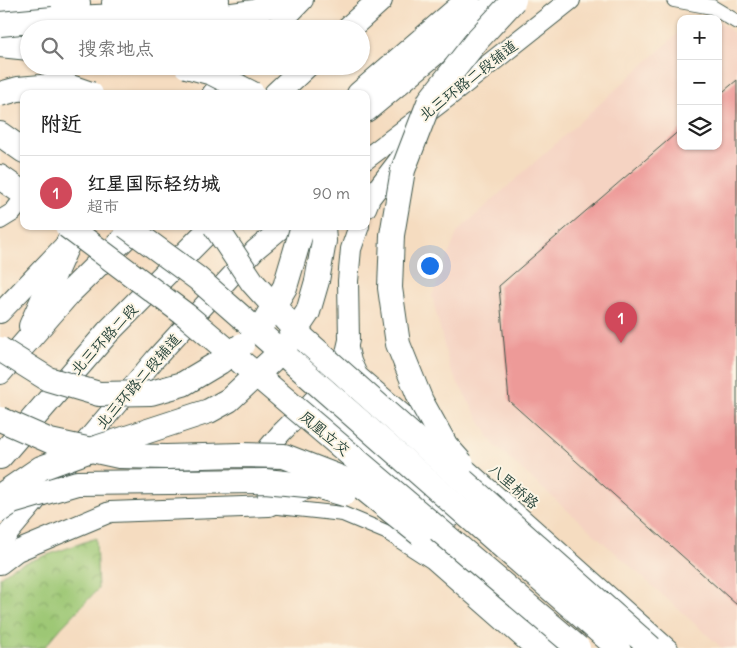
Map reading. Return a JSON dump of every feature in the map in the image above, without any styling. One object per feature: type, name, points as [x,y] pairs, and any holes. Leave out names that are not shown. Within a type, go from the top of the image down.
[{"type":"highway","points":[[0,6],[217,0]]},
{"type":"highway","points":[[196,20],[254,12],[286,0]]},
{"type":"highway","points":[[358,20],[380,0]]},
{"type":"highway","points":[[364,90],[468,0]]},
{"type":"highway","points":[[370,107],[499,0]]},
{"type":"highway","points":[[509,521],[446,446],[421,401],[398,344],[390,288],[392,235],[403,170],[430,100],[478,39],[514,0]]},
{"type":"highway","points":[[42,20],[117,16],[160,20]]},
{"type":"highway","points":[[0,24],[20,22]]},
{"type":"highway","points":[[0,45],[20,47]]},
{"type":"highway","points":[[218,75],[246,90]]},
{"type":"highway","points":[[280,90],[296,75]]},
{"type":"highway","points":[[0,94],[18,89],[65,85],[79,90]]},
{"type":"highway","points":[[0,134],[20,148]]},
{"type":"highway","points":[[0,177],[20,193]]},
{"type":"highway","name":"凤凰立交","points":[[132,230],[198,278],[618,648]]},
{"type":"highway","points":[[11,348],[133,230]]},
{"type":"highway","name":"北三环路二段","points":[[0,457],[108,332],[210,230]]},
{"type":"highway","points":[[217,230],[253,283],[305,340],[651,648]]},
{"type":"highway","points":[[11,348],[48,379],[99,394],[151,393],[183,384],[220,362],[248,341],[267,318],[285,287],[302,230]]},
{"type":"highway","points":[[0,496],[41,468],[210,411],[229,400],[277,355],[308,312],[317,281],[324,230]]},
{"type":"highway","points":[[0,372],[73,231]]},
{"type":"highway","name":"凤凰立交","points":[[73,231],[187,316],[578,648]]},
{"type":"highway","points":[[0,419],[50,441],[119,456],[284,456],[359,485],[424,537],[549,648]]},
{"type":"highway","points":[[0,510],[12,502],[77,483],[265,480],[316,486],[357,497],[424,537]]},
{"type":"main road","points":[[284,20],[303,0]]},
{"type":"main road","name":"北三环路二段辅道","points":[[370,156],[570,0]]},
{"type":"main road","points":[[216,90],[230,75]]},
{"type":"main road","points":[[370,198],[450,95]]},
{"type":"main road","name":"北三环路二段辅道","points":[[0,543],[156,358],[255,250],[279,230]]},
{"type":"main road","points":[[269,506],[266,467],[269,447],[280,433],[335,379],[343,366],[349,340],[348,281],[351,249],[358,230]]},
{"type":"main road","points":[[0,312],[73,231]]},
{"type":"main road","points":[[313,401],[408,480]]},
{"type":"main road","points":[[0,564],[17,551],[110,512],[269,506],[304,490],[354,472],[376,468],[394,472],[408,480]]},
{"type":"street","points":[[674,0],[712,7],[737,22]]},
{"type":"street","points":[[0,6],[24,20]]},
{"type":"street","points":[[60,75],[63,90]]},
{"type":"street","points":[[0,220],[13,212],[20,202]]},
{"type":"street","name":"八里桥路","points":[[349,340],[354,361],[360,374],[504,498],[671,648]]},
{"type":"street","points":[[408,480],[607,648]]},
{"type":"street","points":[[269,506],[343,514],[386,532],[431,561],[530,648]]},
{"type":"shaded area","points":[[722,23],[737,36],[737,648],[722,648],[493,444],[450,369],[432,296],[458,231],[677,35],[677,150],[722,150]]},
{"type":"green space","points":[[96,538],[98,589],[44,648],[0,648],[0,577],[13,567]]},
{"type":"building","points":[[737,80],[737,605],[509,401],[499,286],[677,132],[677,150],[722,150],[722,93]]},
{"type":"place","name":"红星国际轻纺城","points":[[621,343]]}]
